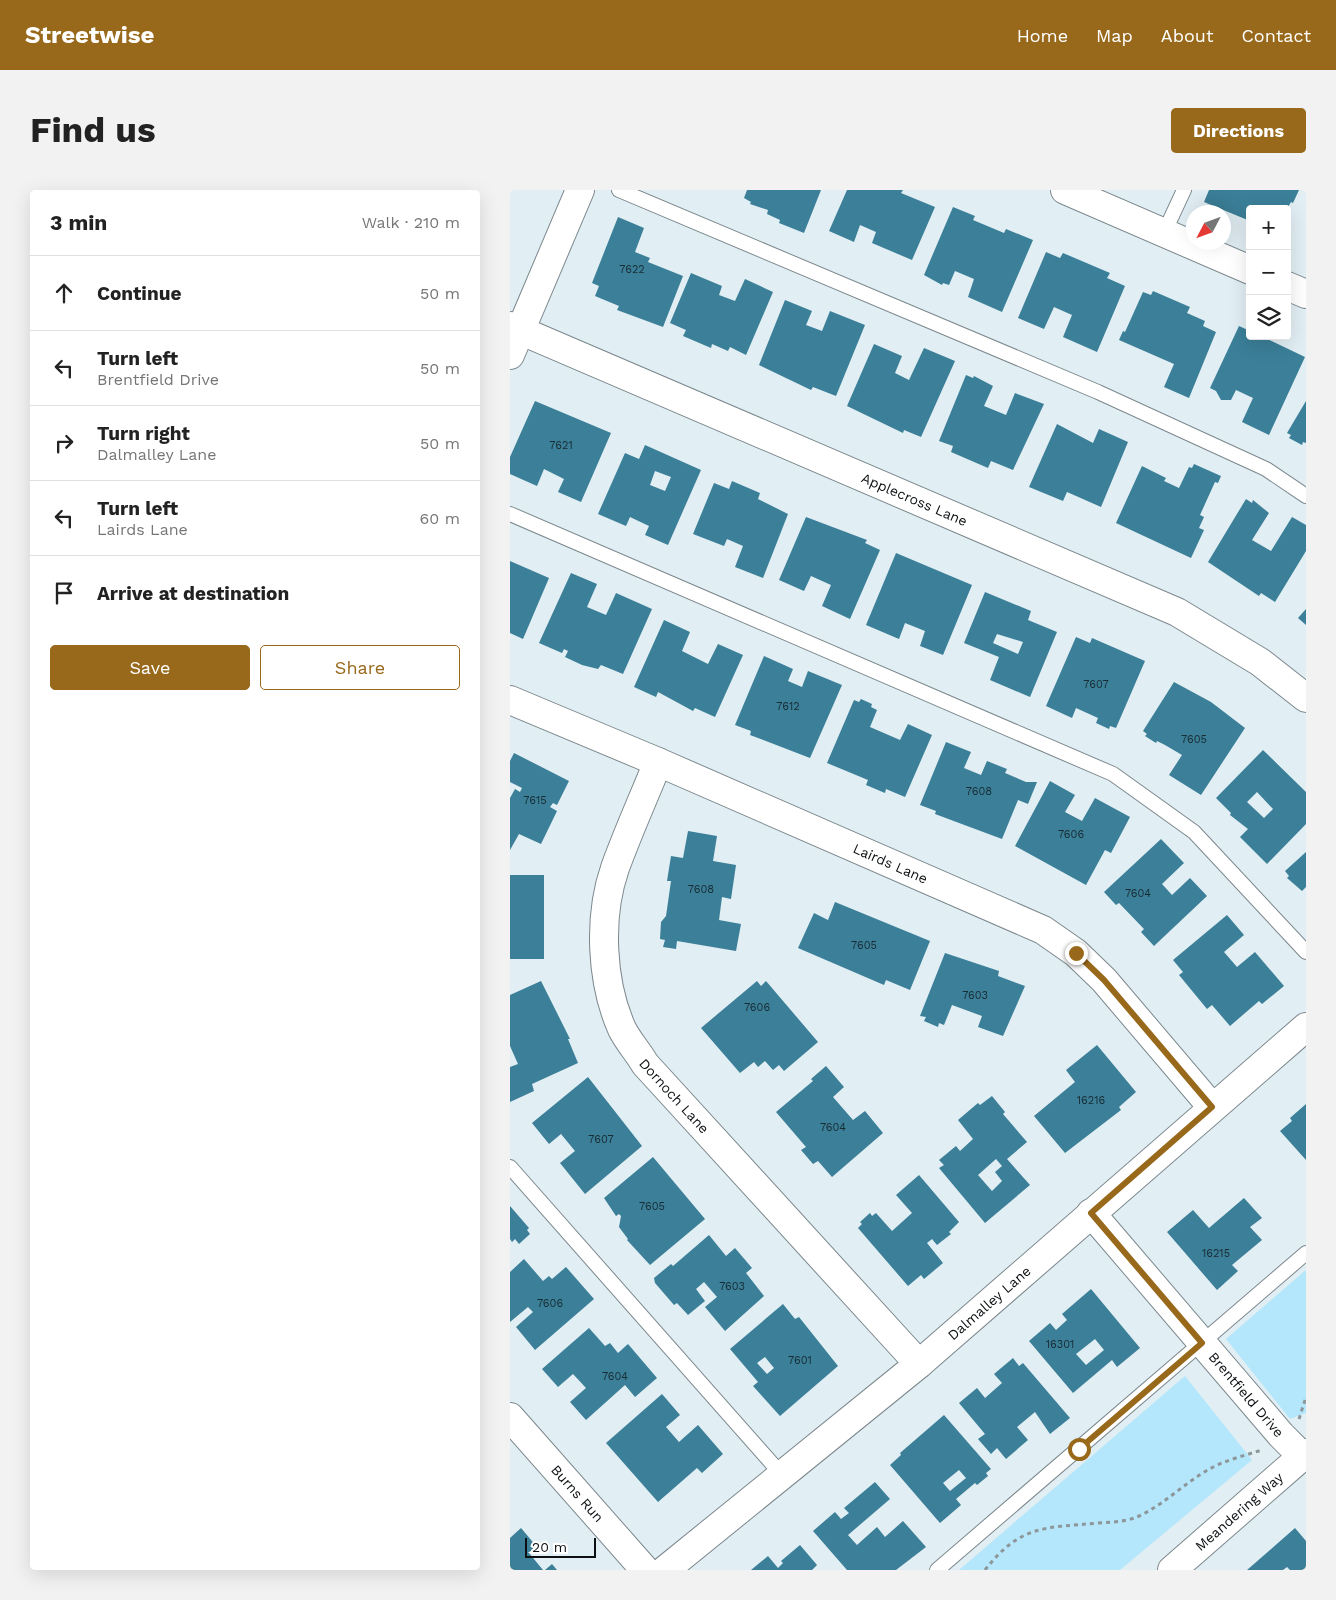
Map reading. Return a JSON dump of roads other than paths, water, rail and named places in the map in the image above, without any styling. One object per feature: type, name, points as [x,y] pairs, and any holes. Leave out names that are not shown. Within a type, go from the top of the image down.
[{"type":"street","points":[[514,337],[580,190]]},
{"type":"street","points":[[1065,190],[1246,268]]},
{"type":"street","points":[[1291,288],[1306,294]]},
{"type":"street","name":"Applecross Lane","points":[[514,337],[1177,612],[1260,662],[1306,698]]},
{"type":"street","name":"Lairds Lane","points":[[510,700],[658,762],[1043,930],[1076,953],[1104,980],[1212,1107]]},
{"type":"street","name":"Dornoch Lane","points":[[658,762],[615,870],[606,903],[604,959],[610,992],[622,1029],[645,1064],[919,1364]]},
{"type":"street","name":"Dalmalley Lane","points":[[665,1570],[919,1364],[1306,1027]]},
{"type":"street","name":"Brentfield Drive","points":[[1091,1213],[1281,1435],[1305,1457]]},
{"type":"street","name":"Burns Run","points":[[510,1417],[645,1570]]},
{"type":"street","name":"Meandering Way","points":[[1180,1567],[1305,1457]]},
{"type":"lane","points":[[619,190],[1098,392],[1266,470],[1306,496]]},
{"type":"lane","points":[[1164,233],[1184,190]]},
{"type":"lane","points":[[510,514],[1112,774],[1194,832],[1306,952]]},
{"type":"lane","points":[[510,1166],[783,1476]]},
{"type":"lane","points":[[937,1570],[1306,1253]]}]
